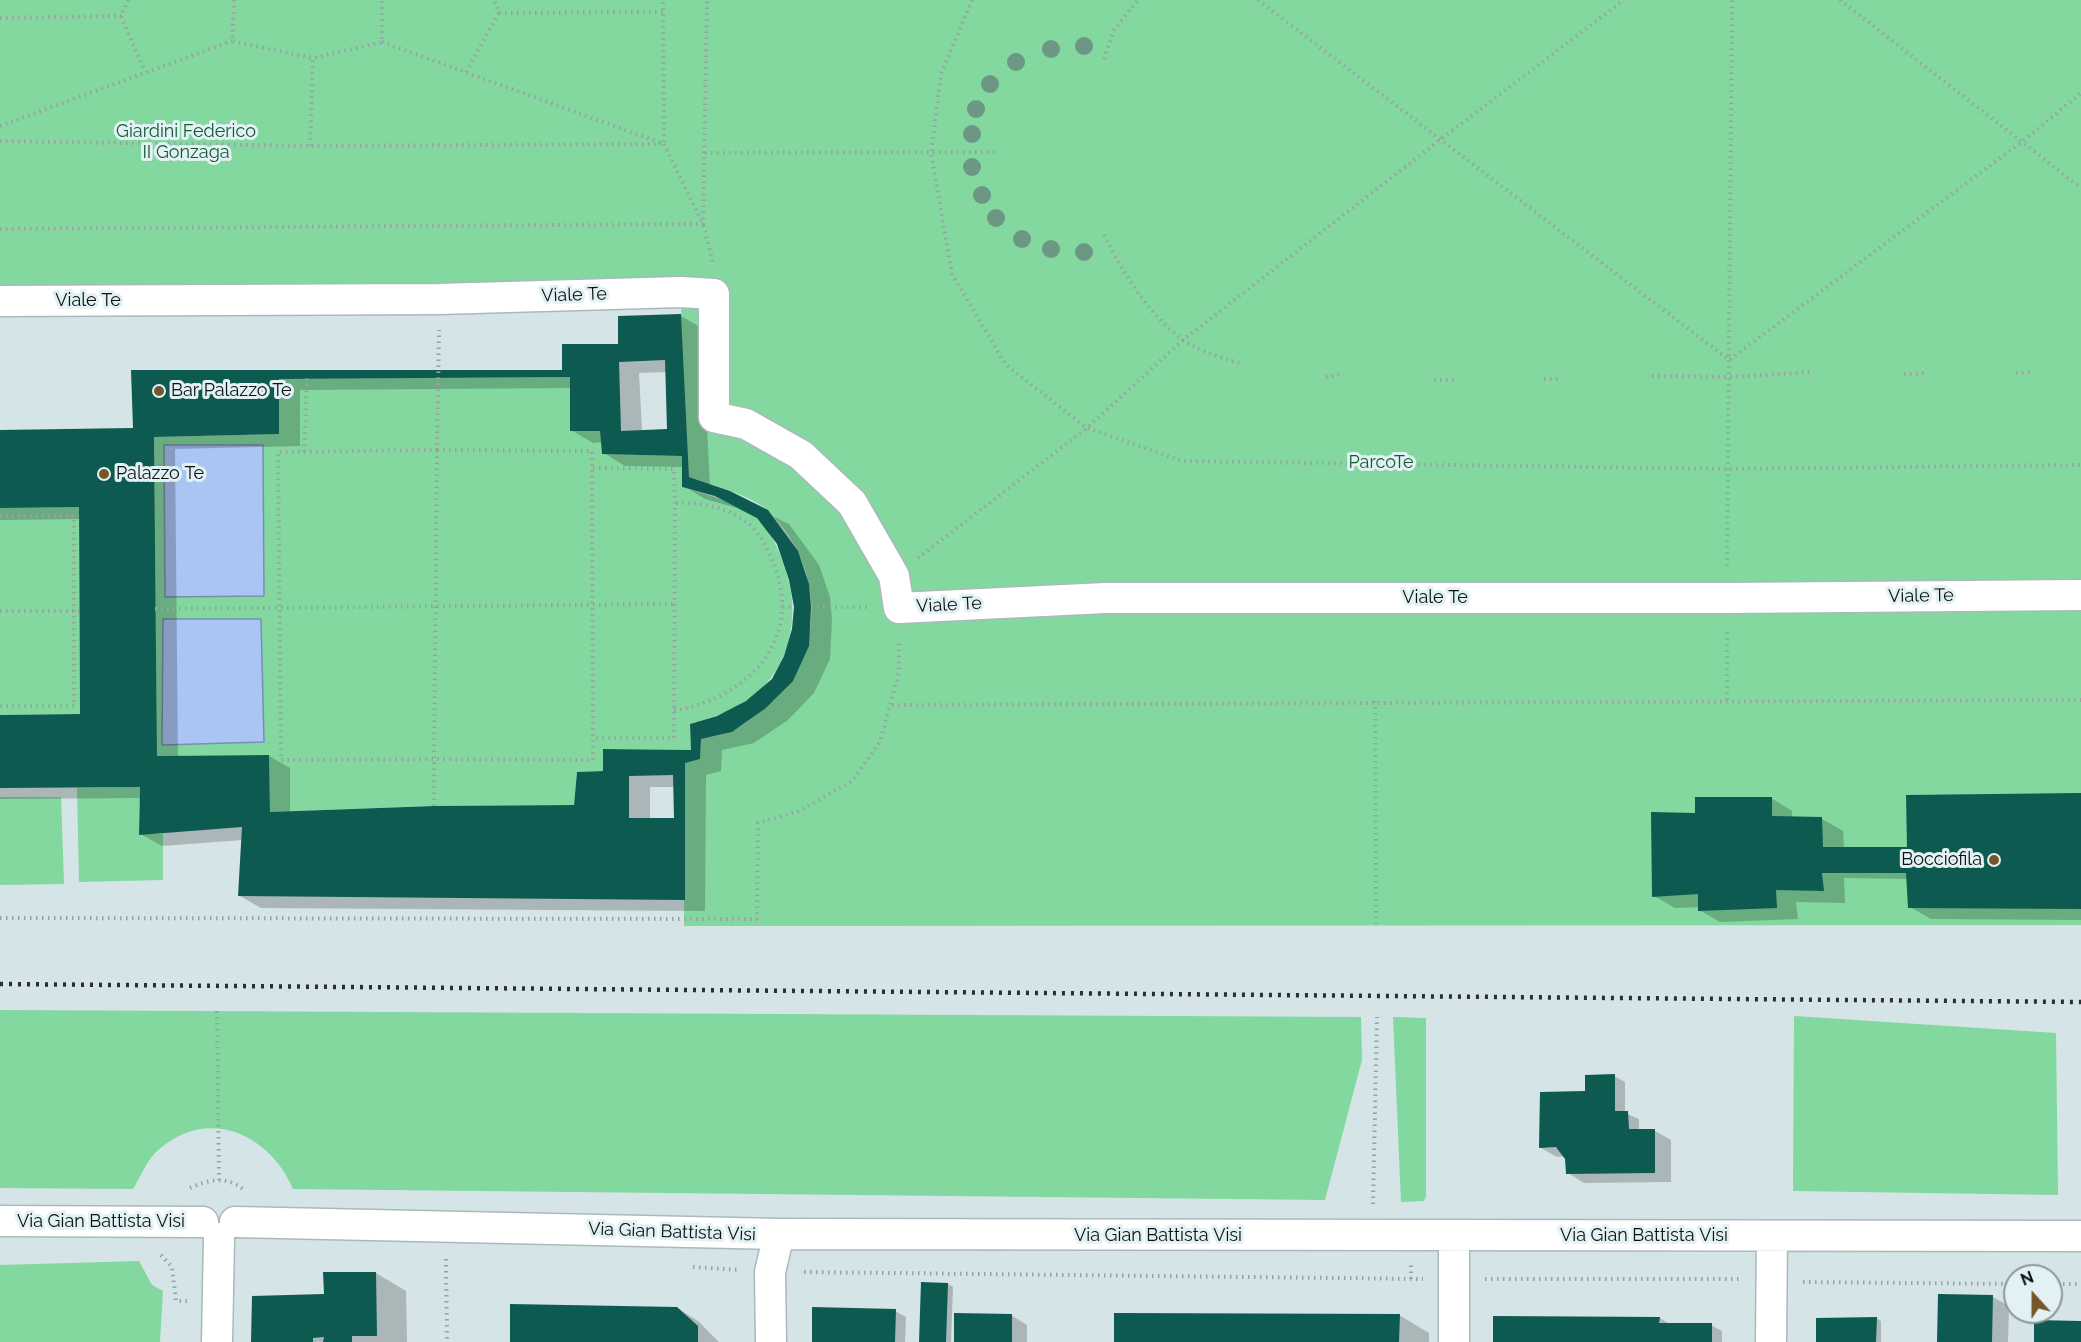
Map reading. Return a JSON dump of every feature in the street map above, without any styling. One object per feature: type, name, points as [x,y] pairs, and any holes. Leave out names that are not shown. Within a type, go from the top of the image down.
[{"type":"street","name":"Viale Te","points":[[0,302],[439,299],[681,292],[714,294],[714,417],[746,424],[801,455],[852,503],[894,576],[899,608],[1105,598],[1727,598],[2081,595]]},
{"type":"street","name":"Via Gian Battista Visi","points":[[0,1221],[219,1228],[779,1234],[1412,1237],[2081,1236]]},
{"type":"street","points":[[217,1342],[219,1228]]},
{"type":"street","points":[[771,1342],[770,1272],[779,1234]]},
{"type":"street","points":[[1454,1342],[1455,1236]]},
{"type":"street","points":[[1771,1342],[1772,1236]]},
{"type":"path","points":[[128,0],[121,16],[145,72]]},
{"type":"path","points":[[232,40],[234,0]]},
{"type":"path","points":[[382,0],[382,42]]},
{"type":"path","points":[[494,0],[499,13]]},
{"type":"path","points":[[663,0],[664,144],[703,224],[713,257],[714,294]]},
{"type":"path","points":[[703,224],[707,0]]},
{"type":"path","points":[[972,0],[941,74],[931,153],[952,274],[1006,365],[1087,428],[1182,461],[1726,469],[2081,465]]},
{"type":"path","points":[[1104,59],[1114,30],[1138,0]]},
{"type":"path","points":[[1258,0],[1729,360]]},
{"type":"path","points":[[894,576],[1087,428],[1183,340],[1624,0]]},
{"type":"path","points":[[1727,700],[1726,469],[1732,0]]},
{"type":"path","points":[[1840,0],[2081,188]]},
{"type":"path","points":[[499,13],[663,12]]},
{"type":"path","points":[[466,72],[499,13]]},
{"type":"path","points":[[0,18],[121,16]]},
{"type":"path","points":[[0,126],[232,40],[313,58],[382,42],[664,144]]},
{"type":"path","points":[[310,146],[313,58]]},
{"type":"path","points":[[1729,360],[2023,141],[2081,93]]},
{"type":"path","points":[[0,141],[310,146],[664,144]]},
{"type":"path","points":[[705,153],[996,152]]},
{"type":"path","points":[[0,229],[703,224]]},
{"type":"path","points":[[1104,235],[1137,293],[1183,340],[1209,354],[1239,363]]},
{"type":"path","points":[[434,806],[439,299]]},
{"type":"path","points":[[1652,376],[1727,377],[1814,372]]},
{"type":"path","points":[[2016,373],[2034,372]]},
{"type":"path","points":[[1904,374],[1926,373]]},
{"type":"path","points":[[1326,376],[1344,375]]},
{"type":"path","points":[[304,452],[307,378]]},
{"type":"path","points":[[1544,379],[1562,379]]},
{"type":"path","points":[[1434,380],[1455,380]]},
{"type":"path","points":[[592,451],[595,606],[593,760],[281,760],[278,452],[304,452],[592,451]]},
{"type":"path","points":[[593,468],[674,469],[675,503],[674,738],[595,738]]},
{"type":"path","points":[[674,710],[690,709],[713,699],[741,684],[759,669],[778,633],[783,607],[773,562],[763,540],[750,524],[707,504],[675,503]]},
{"type":"path","points":[[0,516],[74,516],[77,611],[74,706],[0,706]]},
{"type":"path","points":[[155,609],[675,604]]},
{"type":"path","points":[[783,607],[794,607]]},
{"type":"path","points":[[0,918],[757,919],[758,822],[800,812],[852,781],[880,742],[892,705],[899,672],[899,608],[811,607]]},
{"type":"path","points":[[0,611],[77,611]]},
{"type":"path","points":[[892,705],[1375,701],[2081,700]]},
{"type":"path","points":[[1375,701],[1376,924]]},
{"type":"path","points":[[217,1011],[219,1180]]},
{"type":"path","points":[[1377,1017],[1374,1206],[1383,1206]]},
{"type":"path","points":[[1411,1279],[1412,1237]]},
{"type":"path","points":[[155,1253],[162,1256],[172,1267],[176,1301],[218,1301]]},
{"type":"path","points":[[446,1253],[447,1342]]},
{"type":"path","points":[[689,1267],[770,1272],[1411,1279],[1745,1279],[1771,1282],[2003,1284]]},
{"type":"path","points":[[2063,1284],[2081,1284]]},
{"type":"green space","name":"ParcoTe","points":[[0,0],[2081,0],[2081,925],[684,926],[685,763],[700,759],[701,739],[725,734],[738,728],[778,696],[796,672],[807,646],[811,618],[810,590],[802,562],[788,535],[768,511],[742,495],[689,477],[681,314],[683,282],[0,287]]},
{"type":"green space","points":[[570,377],[570,431],[600,431],[602,454],[682,456],[682,487],[722,500],[751,513],[772,537],[791,590],[791,626],[788,644],[781,661],[772,677],[760,691],[732,709],[690,724],[691,750],[604,749],[603,771],[577,772],[574,805],[434,806],[270,812],[269,755],[157,756],[154,437],[279,434],[279,379]]},
{"type":"green space","points":[[79,507],[80,714],[0,715],[0,508]]},
{"type":"green space","points":[[140,787],[139,834],[163,834],[163,880],[79,882],[77,788]]},
{"type":"green space","points":[[0,797],[61,797],[64,884],[0,885]]},
{"type":"green space","points":[[0,1010],[1361,1017],[1362,1060],[1325,1200],[293,1189],[282,1169],[252,1140],[233,1132],[214,1128],[194,1130],[174,1138],[155,1153],[133,1189],[0,1188]]},
{"type":"green space","points":[[1794,1016],[2056,1033],[2058,1195],[1793,1191]]},
{"type":"green space","points":[[1393,1017],[1426,1018],[1426,1196],[1424,1201],[1401,1202]]},
{"type":"green space","points":[[139,1261],[152,1285],[163,1291],[160,1342],[0,1342],[0,1265]]},
{"type":"water","points":[[164,445],[263,445],[264,596],[165,597]]},
{"type":"water","points":[[163,619],[261,619],[264,742],[162,745]]},
{"type":"building","name":"Palazzo Te","points":[[681,314],[689,477],[730,491],[768,510],[798,551],[809,584],[811,607],[809,646],[793,681],[766,708],[732,732],[701,739],[700,759],[685,763],[685,900],[238,896],[242,827],[139,835],[140,787],[0,788],[0,715],[80,714],[79,507],[0,508],[0,430],[133,428],[131,370],[562,370],[562,344],[618,344],[618,316]],"holes":[[[665,360],[667,429],[621,431],[619,362]],[[570,377],[570,431],[600,431],[602,454],[682,456],[682,487],[715,496],[757,518],[777,544],[789,580],[794,607],[792,629],[784,656],[772,679],[746,701],[717,716],[690,724],[691,750],[603,749],[603,771],[577,772],[574,805],[434,806],[270,812],[269,755],[157,756],[154,437],[279,434],[279,379]],[[673,775],[674,818],[629,818],[629,776]]]},
{"type":"building","points":[[2081,793],[2081,909],[1908,908],[1906,873],[1822,873],[1824,891],[1776,890],[1777,908],[1698,911],[1698,894],[1652,897],[1651,812],[1695,813],[1695,797],[1772,797],[1772,816],[1822,817],[1823,847],[1907,847],[1906,795]]},
{"type":"building","points":[[1615,1074],[1615,1111],[1628,1111],[1629,1129],[1655,1129],[1655,1173],[1566,1174],[1565,1159],[1556,1147],[1539,1148],[1540,1092],[1585,1091],[1585,1075]]},
{"type":"building","points":[[323,1272],[376,1272],[377,1336],[352,1336],[352,1342],[323,1342],[324,1337],[313,1338],[313,1342],[251,1342],[252,1296],[324,1294]]},
{"type":"building","points":[[921,1282],[948,1283],[946,1342],[919,1342]]},
{"type":"building","points":[[1938,1294],[1993,1295],[1992,1342],[1937,1342]]},
{"type":"building","points":[[510,1304],[677,1307],[698,1326],[698,1342],[510,1342]]},
{"type":"building","points":[[812,1307],[896,1309],[895,1342],[812,1342]]},
{"type":"building","points":[[954,1313],[1012,1314],[1012,1342],[954,1342]]},
{"type":"building","points":[[1114,1313],[1400,1314],[1399,1342],[1114,1342]]},
{"type":"building","points":[[1493,1316],[1660,1317],[1659,1323],[1712,1323],[1712,1342],[1493,1342]]},
{"type":"building","points":[[1877,1317],[1876,1342],[1816,1342],[1816,1318]]},
{"type":"building","points":[[2063,1321],[2081,1321],[2081,1342],[2034,1342],[2034,1324],[2063,1324]]},
{"type":"railway","points":[[0,984],[2081,1002]]},
{"type":"place","name":"Bar Palazzo Te","points":[[159,391]]},
{"type":"place","name":"Palazzo Te","points":[[104,474]]},
{"type":"place","name":"Bocciofila","points":[[1994,860]]},
{"type":"park label","name":"Giardini Federico II Gonzaga","points":[[186,142]]}]
